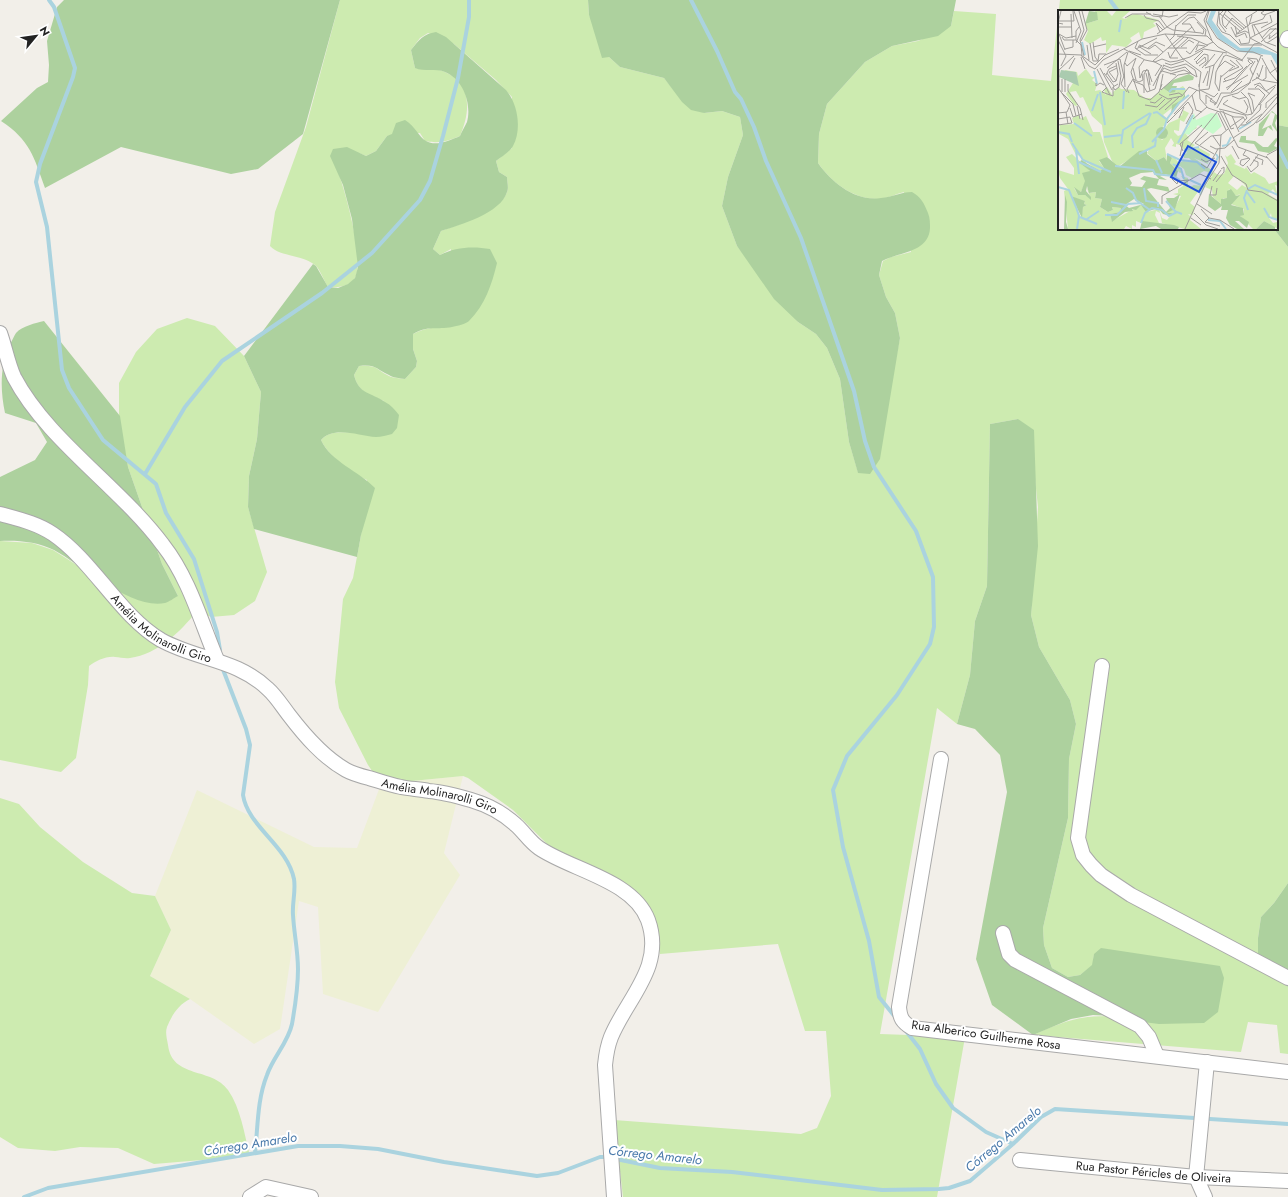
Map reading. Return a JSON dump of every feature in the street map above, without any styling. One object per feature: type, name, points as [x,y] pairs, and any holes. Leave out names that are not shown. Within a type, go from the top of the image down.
[{"type":"street","points":[[0,333],[14,376],[29,401],[48,425],[106,482],[162,544],[174,560],[185,582],[217,660]]},
{"type":"street","name":"Amélia Molinarolli Giro","points":[[0,514],[31,522],[53,534],[73,550],[142,624],[160,639],[184,651],[217,660],[249,672],[270,690],[314,746],[348,772],[402,788],[432,791],[472,800],[495,809],[514,823],[536,847],[567,864],[603,879],[626,892],[639,905],[648,920],[652,945],[651,959],[641,985],[612,1035],[606,1049],[605,1065],[614,1197]]},
{"type":"street","points":[[1102,666],[1078,838],[1083,854],[1101,875],[1131,896],[1288,978]]},
{"type":"street","name":"Rua Alberico Guilherme Rosa","points":[[941,760],[899,1007],[900,1016],[904,1023],[912,1028],[1288,1072]]},
{"type":"street","points":[[1003,933],[1010,954],[1015,960],[1140,1026],[1149,1037],[1157,1056]]},
{"type":"street","points":[[1204,1197],[1196,1177],[1207,1062]]},
{"type":"street","name":"Rua Pastor Péricles de Oliveira","points":[[1020,1160],[1196,1177],[1288,1181]]},
{"type":"street","points":[[250,1197],[266,1187],[311,1197]]},
{"type":"green space","points":[[64,0],[340,0],[303,134],[258,169],[231,174],[121,147],[45,188],[38,167],[25,142],[11,128],[1,121],[37,88],[48,82],[49,65],[47,41],[57,7]]},
{"type":"green space","points":[[340,0],[588,0],[589,15],[609,57],[620,67],[664,78],[673,89],[704,113],[722,111],[740,117],[743,135],[728,177],[722,206],[737,246],[798,322],[816,334],[827,348],[840,379],[849,442],[858,472],[894,368],[900,338],[895,313],[886,297],[879,275],[883,261],[891,257],[911,252],[904,192],[880,199],[861,197],[844,189],[830,177],[818,163],[819,134],[827,104],[865,62],[892,46],[918,41],[951,26],[954,11],[996,14],[992,75],[1051,81],[1058,18],[1058,230],[1275,230],[1288,247],[1288,883],[1274,903],[1261,917],[1258,938],[1258,961],[1288,987],[1288,1054],[1280,1053],[1277,1025],[1248,1022],[1241,1052],[1033,1035],[1073,1020],[1115,1016],[1094,954],[1093,965],[1080,975],[1068,977],[1052,968],[1044,945],[1043,928],[1068,818],[1069,759],[1076,724],[1070,700],[1039,647],[1031,615],[1038,507],[1034,470],[1018,419],[990,424],[987,586],[975,621],[970,675],[957,724],[937,708],[880,1034],[965,1037],[937,1197],[623,1197],[614,1120],[801,1134],[817,1128],[831,1096],[826,1031],[805,1031],[778,944],[660,954],[651,915],[552,849],[513,810],[468,778],[463,776],[381,784],[368,765],[339,708],[335,682],[343,599],[353,578],[361,535],[367,480],[354,473],[335,458],[321,440],[333,433],[356,433],[384,401],[369,395],[358,385],[354,375],[359,366],[373,367],[391,377],[405,379],[416,367],[417,361],[413,349],[413,334],[436,327],[451,327],[451,249],[440,255],[433,249],[441,231],[488,211],[503,199],[508,190],[507,177],[499,172],[496,161],[512,148],[512,97],[496,80],[454,44],[428,33],[420,38],[411,50],[415,68],[434,69],[445,72],[454,77],[465,91],[467,100],[466,118],[460,136],[447,141],[430,142],[425,141],[420,133],[387,136],[376,151],[366,156],[359,153],[338,172],[353,226],[358,257],[355,278],[350,283],[339,287],[328,287],[319,269],[309,261],[279,252],[270,246],[275,212],[306,127]]},
{"type":"green space","points":[[588,0],[956,0],[951,26],[938,36],[892,46],[865,62],[827,104],[819,134],[818,163],[837,184],[854,194],[872,198],[912,192],[922,201],[927,209],[930,219],[928,236],[919,247],[882,261],[879,275],[886,297],[895,313],[900,338],[880,459],[870,474],[858,473],[849,442],[840,379],[827,348],[816,334],[798,322],[774,299],[737,246],[722,206],[728,177],[743,135],[740,117],[722,111],[704,113],[691,110],[682,102],[664,78],[620,67],[609,57],[602,58],[589,15]]},
{"type":"green space","points":[[1060,0],[1288,0],[1288,127],[1278,125],[1278,10],[1059,10]]},
{"type":"green space","points":[[436,32],[446,37],[506,90],[516,109],[518,125],[516,139],[512,148],[496,161],[499,172],[507,177],[508,190],[503,199],[497,206],[479,217],[441,231],[433,249],[440,255],[452,250],[464,248],[490,249],[497,263],[493,279],[484,301],[475,315],[464,324],[447,328],[432,328],[418,331],[413,334],[413,349],[417,361],[416,367],[405,379],[392,377],[373,366],[359,366],[354,375],[362,390],[389,405],[399,415],[397,428],[392,434],[376,437],[340,432],[333,433],[321,440],[331,454],[375,488],[361,535],[357,557],[254,529],[248,507],[249,476],[257,439],[261,392],[244,356],[313,264],[316,266],[328,287],[338,288],[348,284],[355,278],[358,267],[352,219],[343,185],[330,156],[333,149],[347,147],[366,156],[376,151],[387,136],[392,134],[396,123],[405,120],[412,125],[423,139],[430,143],[439,143],[460,136],[467,122],[468,115],[467,100],[461,86],[457,80],[445,72],[415,68],[411,50],[424,36]]},
{"type":"green space","points":[[1278,125],[1288,127],[1288,247],[1275,230],[1278,230]]},
{"type":"green space","points":[[187,318],[215,326],[244,356],[261,392],[257,439],[249,476],[248,507],[267,572],[255,601],[234,615],[211,617],[197,611],[168,641],[150,652],[140,656],[128,658],[108,657],[89,666],[88,685],[76,758],[61,772],[0,760],[0,541],[32,543],[53,550],[83,569],[178,596],[162,564],[128,467],[119,420],[119,383],[136,352],[157,329]]},
{"type":"green space","points":[[44,321],[120,416],[128,467],[162,564],[178,596],[165,603],[152,603],[137,600],[122,593],[48,547],[28,542],[0,541],[0,477],[35,460],[47,442],[36,423],[5,413],[2,395],[4,361],[16,333],[25,327]]},
{"type":"green space","points":[[1018,419],[1034,430],[1038,546],[1031,615],[1039,647],[1070,700],[1076,724],[1069,759],[1068,818],[1043,928],[1044,945],[1052,968],[1068,977],[1080,975],[1092,965],[1094,954],[1101,948],[1220,966],[1224,978],[1218,1012],[1204,1023],[1159,1024],[1135,1021],[1115,1016],[1093,1015],[1071,1019],[1033,1035],[992,1005],[976,959],[1007,792],[1000,755],[975,729],[957,724],[970,675],[975,621],[987,586],[990,424]]},
{"type":"green space","points":[[463,776],[444,853],[460,875],[378,1012],[323,994],[318,907],[299,901],[280,1029],[254,1044],[190,999],[150,976],[171,930],[155,896],[197,790],[314,847],[357,848],[381,784]]},
{"type":"green space","points":[[0,798],[19,804],[40,827],[83,862],[132,893],[155,896],[171,930],[150,976],[190,999],[182,1004],[176,1011],[167,1027],[166,1036],[171,1056],[177,1063],[185,1068],[212,1078],[221,1083],[228,1090],[239,1113],[250,1156],[154,1164],[118,1148],[80,1147],[55,1151],[18,1148],[0,1137]]},
{"type":"green space","points":[[1288,883],[1288,987],[1258,961],[1258,938],[1261,917],[1274,903]]},
{"type":"waterway","points":[[49,0],[54,7],[75,68],[73,77],[40,164],[36,182],[47,227],[62,370],[69,388],[103,440],[156,484],[166,513],[194,559],[217,632],[220,650]]},
{"type":"waterway","points":[[145,474],[185,407],[222,361],[322,293],[372,253],[420,200],[430,181],[458,78],[469,17],[469,0]]},
{"type":"waterway","points":[[691,0],[717,51],[735,92],[741,99],[754,127],[766,161],[801,238],[854,391],[865,441],[874,467],[916,531],[933,577],[934,627],[930,644],[897,695],[847,756],[833,790],[843,847],[869,941],[879,997],[896,1018]]},
{"type":"waterway","points":[[1110,0],[1117,10]]},
{"type":"waterway","points":[[1278,147],[1288,167]]},
{"type":"waterway","points":[[222,667],[246,729],[250,745],[243,795],[246,806],[259,827],[284,856],[294,879],[293,915],[298,969],[295,1004],[290,1031],[270,1068],[261,1094],[255,1153]]},
{"type":"waterway","points":[[906,1031],[920,1049],[936,1084],[953,1108],[986,1132],[1013,1144]]},
{"type":"waterway","name":"Córrego Amarelo","points":[[24,1197],[48,1188],[298,1146],[340,1146],[378,1149],[444,1162],[537,1176],[558,1173],[600,1157],[606,1157],[660,1168],[732,1172],[882,1190],[939,1189],[949,1188],[970,1181],[1013,1144],[1041,1117],[1055,1109],[1288,1124]]}]
